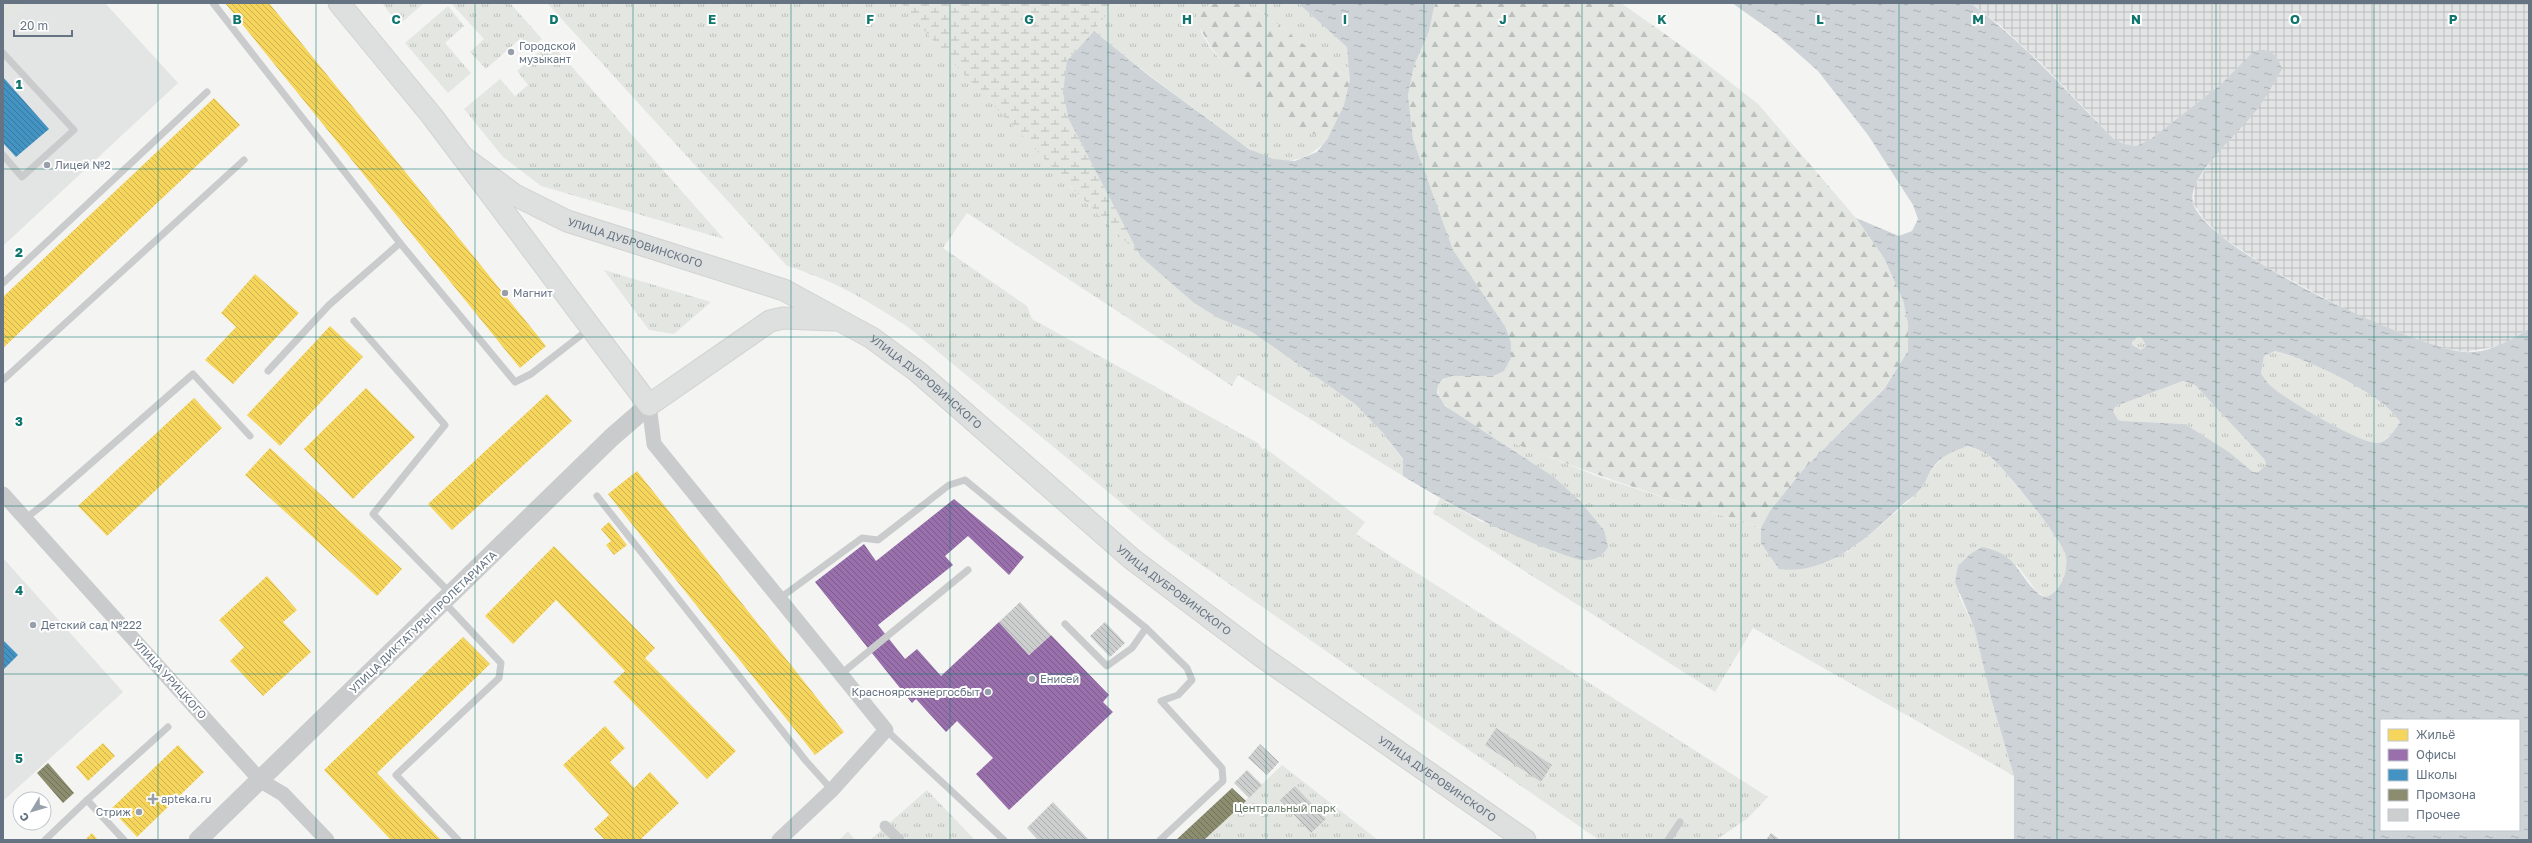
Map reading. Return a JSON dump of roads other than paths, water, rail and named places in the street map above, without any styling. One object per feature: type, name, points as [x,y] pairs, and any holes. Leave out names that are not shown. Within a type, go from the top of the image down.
[{"type":"main road","name":"УЛИЦА ДУБРОВИНСКОГО","points":[[339,3],[463,158],[649,405],[770,321],[783,318],[839,320]]},
{"type":"main road","name":"УЛИЦА ДУБРОВИНСКОГО","points":[[463,158],[515,195],[567,221],[784,290],[872,338],[918,372],[1138,563],[1262,656],[1525,840]]},
{"type":"street","name":"УЛИЦА ДИКТАТУРЫ ПРОЛЕТАРИАТА","points":[[198,840],[261,781],[612,437],[649,405]]},
{"type":"street","name":"УЛИЦА ДУБРОВИНСКОГО","points":[[649,405],[654,444],[886,730]]},
{"type":"street","name":"УЛИЦА УРИЦКОГО","points":[[3,494],[261,781],[283,794],[327,840]]},
{"type":"street","points":[[779,840],[832,790],[886,730]]},
{"type":"street","points":[[885,826],[899,840]]},
{"type":"lane","points":[[213,3],[400,243],[515,382],[531,374],[591,327]]},
{"type":"lane","points":[[3,53],[74,130],[22,177],[3,155]]},
{"type":"lane","points":[[3,283],[207,92]]},
{"type":"lane","points":[[3,380],[244,160]]},
{"type":"lane","points":[[268,371],[329,305],[400,243]]},
{"type":"lane","points":[[354,321],[445,425],[372,514],[447,598],[501,663],[499,678],[396,775],[458,840]]},
{"type":"lane","points":[[26,518],[48,501],[193,374],[250,436]]},
{"type":"lane","points":[[780,598],[862,538],[878,540],[949,485],[965,480],[1146,628],[1187,668],[1192,680],[1178,695],[1161,701],[1222,768],[1223,780],[1160,840]]},
{"type":"lane","points":[[597,496],[806,761],[832,790]]},
{"type":"lane","points":[[841,674],[968,570]]},
{"type":"lane","points":[[1065,624],[1107,666],[1132,648],[1146,628]]},
{"type":"lane","points":[[45,840],[168,727]]},
{"type":"lane","points":[[886,730],[1004,840]]},
{"type":"lane","points":[[87,800],[124,840]]},
{"type":"lane","points":[[1668,840],[1680,822]]},
{"type":"water","points":[[1298,3],[1435,3],[1429,31],[1414,66],[1408,95],[1413,139],[1453,250],[1505,326],[1511,343],[1511,358],[1504,371],[1493,376],[1453,376],[1443,379],[1438,385],[1437,393],[1445,406],[1554,477],[1580,501],[1604,530],[1608,547],[1597,558],[1587,560],[1576,559],[1534,544],[1495,527],[1403,476],[1403,459],[1383,433],[1355,404],[1252,332],[1218,318],[1194,303],[1140,256],[1069,120],[1063,93],[1067,61],[1094,31],[1148,75],[1249,149],[1273,159],[1295,161],[1317,152],[1328,138],[1344,105],[1350,80],[1347,47]]},
{"type":"water","points":[[1732,3],[1970,3],[2009,34],[2027,51],[2114,139],[2124,144],[2136,146],[2151,139],[2220,85],[2253,52],[2258,50],[2268,51],[2278,59],[2282,69],[2258,108],[2205,168],[2197,181],[2193,192],[2193,203],[2207,223],[2234,246],[2272,270],[2361,316],[2403,334],[2440,346],[2465,352],[2474,352],[2490,349],[2529,329],[2529,840],[2014,840],[2014,776],[1992,702],[1974,627],[1955,582],[1958,566],[1969,555],[1982,547],[1994,550],[2010,560],[2032,587],[2040,595],[2046,597],[2060,585],[2065,573],[2066,559],[2061,544],[2053,532],[2006,473],[1988,455],[1981,451],[1968,446],[1952,452],[1938,461],[1917,493],[1862,541],[1831,560],[1814,566],[1797,570],[1779,569],[1761,543],[1761,528],[1770,511],[1804,469],[1884,389],[1908,351],[1908,324],[1903,300],[1884,258],[1856,218],[1899,236],[1912,231],[1918,219],[1913,205],[1868,135],[1818,71],[1776,34]],"holes":[[[2137,337],[2141,337],[2145,343],[2145,347],[2141,350],[2132,345],[2132,342]],[[2275,351],[2324,369],[2362,389],[2392,411],[2400,422],[2388,438],[2378,443],[2356,436],[2323,420],[2278,392],[2266,381],[2261,373],[2264,356]],[[2183,381],[2195,385],[2265,460],[2266,465],[2258,472],[2253,472],[2229,452],[2185,424],[2122,421],[2118,420],[2113,411],[2116,406]]]},
{"type":"place","name":"Городской музыкант","points":[[511,52]]},
{"type":"place","name":"Лицей №2","points":[[47,165]]},
{"type":"place","name":"Магнит","points":[[505,293]]},
{"type":"place","name":"Детский сад №222","points":[[33,625]]},
{"type":"place","name":"Енисей","points":[[1032,679]]},
{"type":"place","name":"Красноярскэнергосбыт","points":[[988,692]]},
{"type":"place","name":"apteka.ru","points":[[153,799]]},
{"type":"place","name":"Стриж","points":[[139,812]]},
{"type":"park label","name":"Центральный парк","points":[[1285,808]]}]
